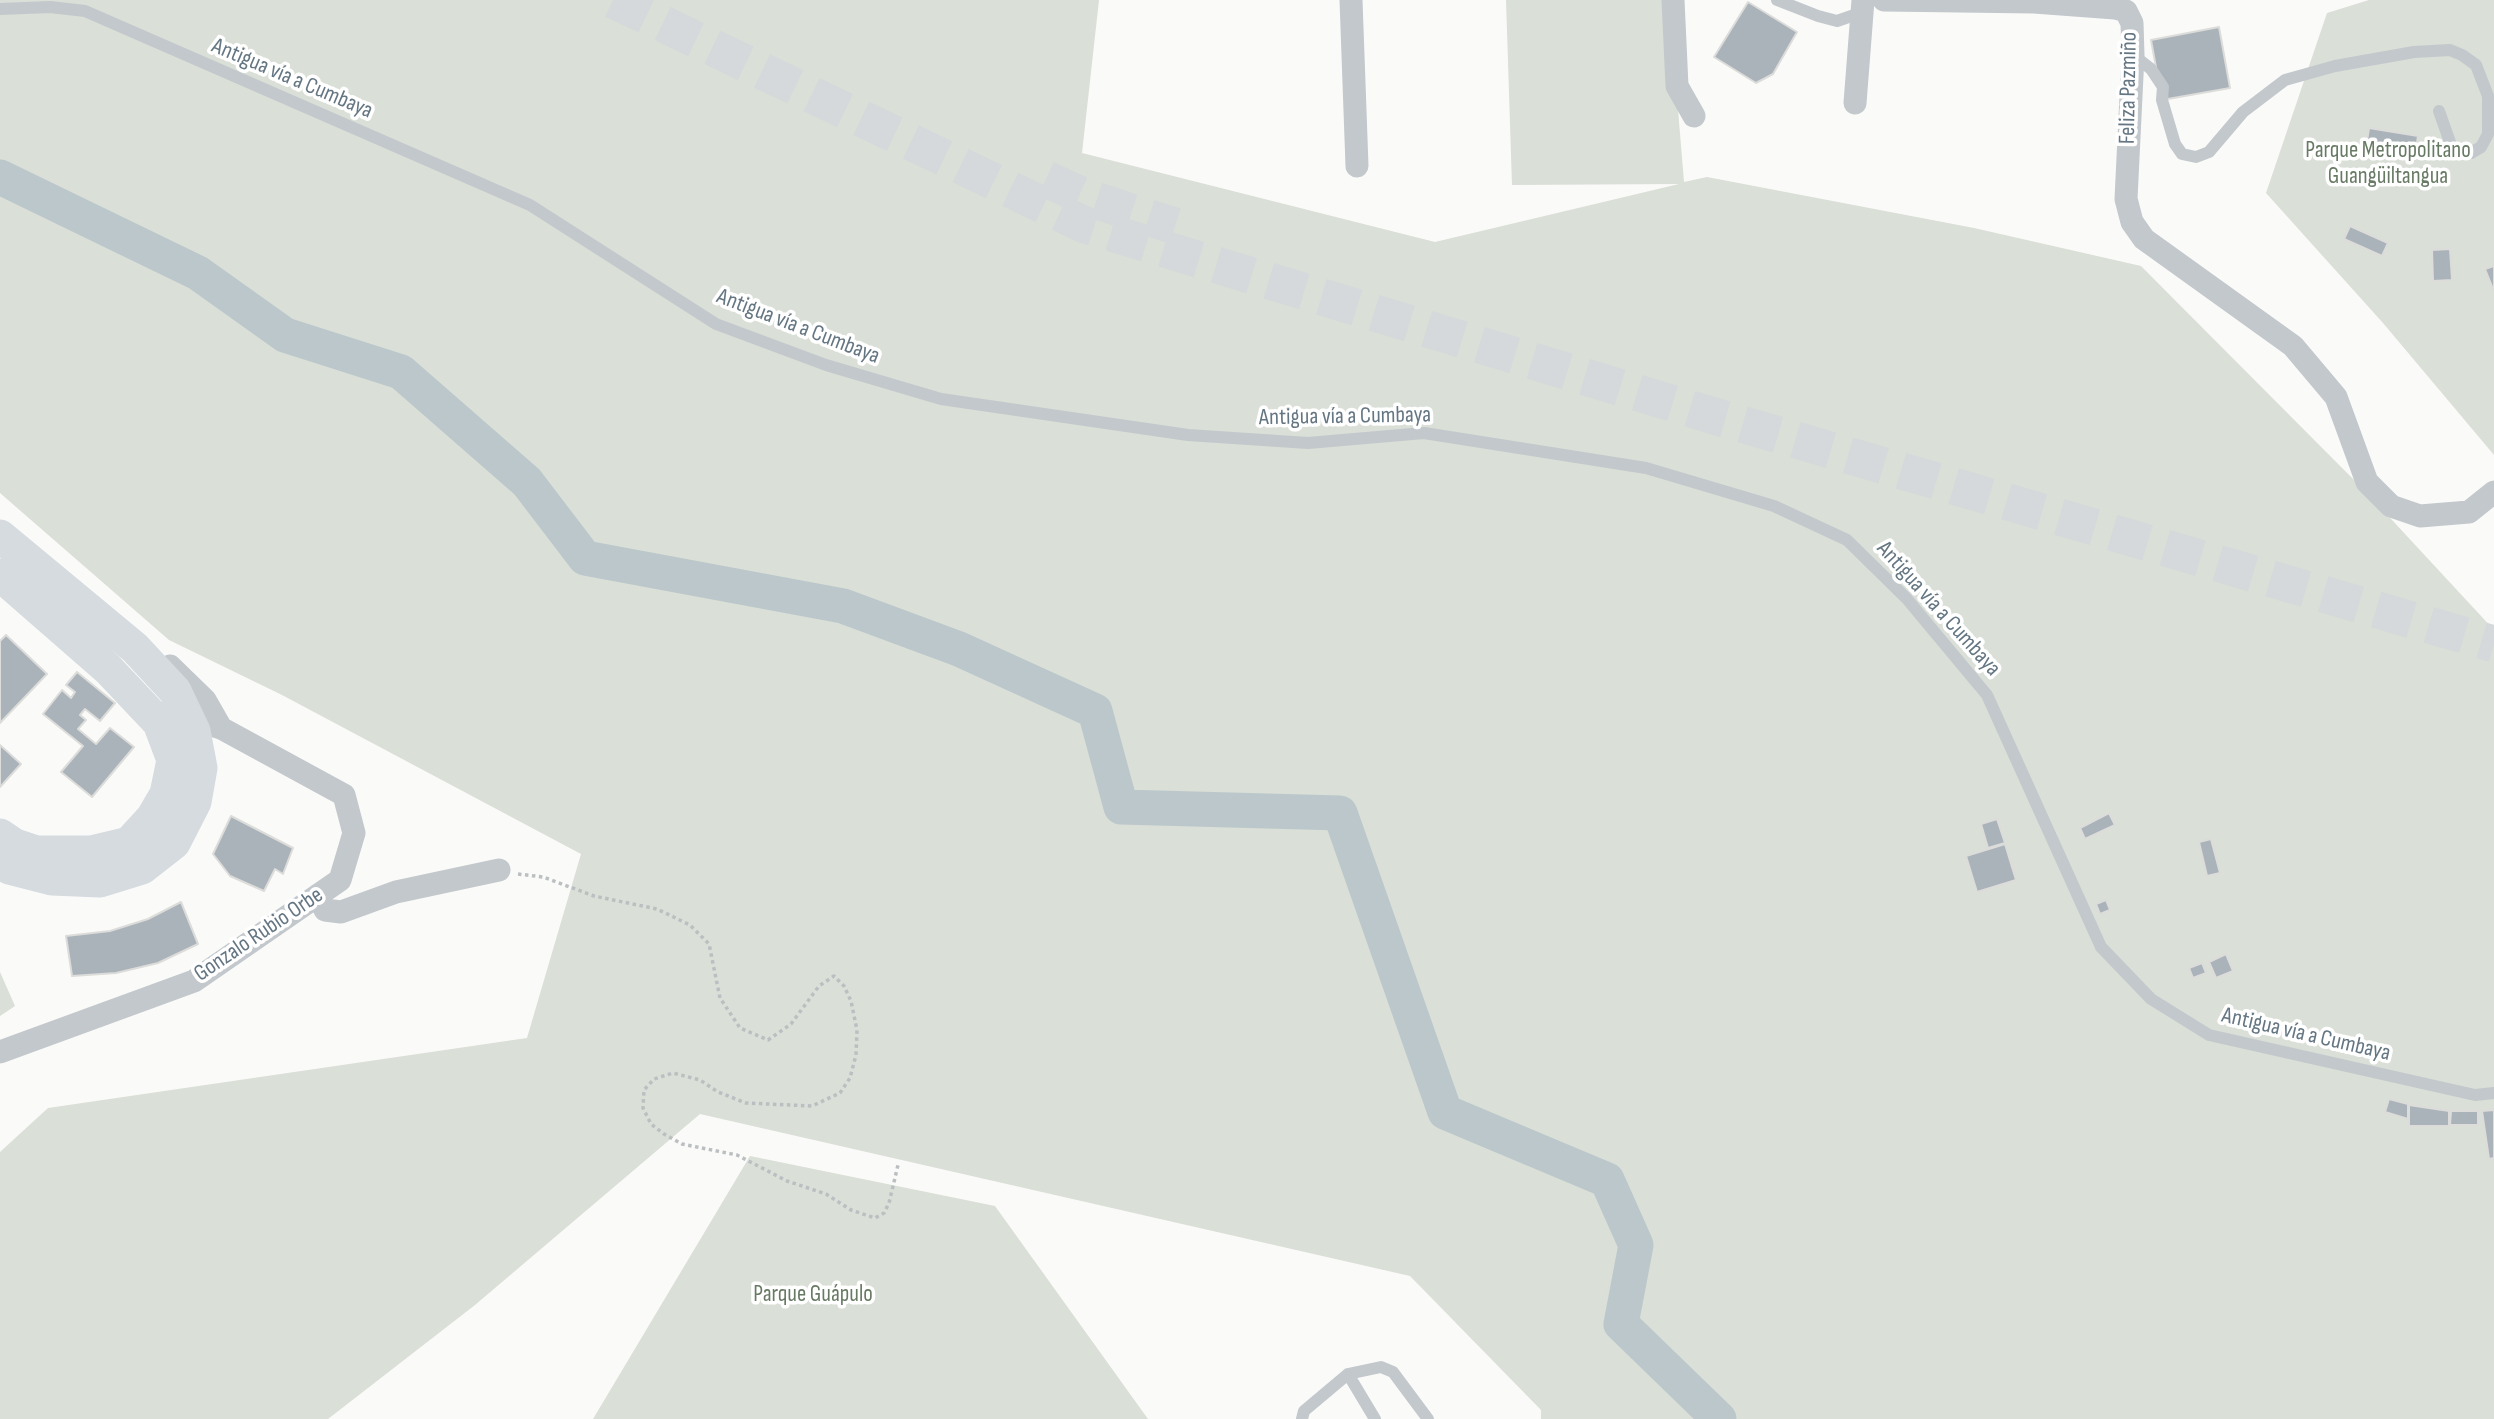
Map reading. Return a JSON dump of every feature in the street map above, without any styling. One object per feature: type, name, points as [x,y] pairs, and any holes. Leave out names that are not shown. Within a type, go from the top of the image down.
[{"type":"main road","points":[[0,536],[135,648],[207,729],[195,802],[173,843],[142,868],[100,881],[52,879],[9,868],[0,862]]},
{"type":"main road","points":[[0,835],[15,845],[36,852],[91,852],[129,842],[152,818],[166,794],[173,760],[159,723],[108,669],[9,591]]},
{"type":"street","points":[[1351,0],[1357,166]]},
{"type":"street","points":[[1673,0],[1677,86],[1694,116]]},
{"type":"street","name":"Feliza Pazmiño","points":[[1884,0],[2034,1],[2126,11],[2132,23],[2133,55],[2126,199],[2132,222],[2144,239],[2293,346],[2336,397],[2367,482],[2391,506],[2420,516],[2469,512],[2494,492]]},
{"type":"street","points":[[1855,103],[1863,6]]},
{"type":"street","name":"Gonzalo Rubio Orbe","points":[[0,1052],[194,981],[341,880],[354,833],[344,795],[207,729]]},
{"type":"street","points":[[318,895],[325,910],[341,912],[397,892],[499,870]]},
{"type":"lane","points":[[1777,0],[1837,21],[1863,6]]},
{"type":"lane","name":"Antigua vía a Cumbaya","points":[[0,9],[50,7],[85,11],[530,205],[716,324],[825,365],[941,398],[1188,435],[1308,443],[1424,433],[1646,468],[1774,506],[1847,540],[1907,599],[1987,695],[2101,947],[2151,999],[2209,1035],[2474,1095],[2494,1093]]},
{"type":"lane","points":[[2133,55],[2151,69],[2163,87],[2162,100],[2175,144],[2182,154],[2196,157],[2209,152],[2243,112],[2285,80],[2335,65],[2414,52],[2450,50],[2462,55],[2476,65],[2488,96],[2488,134],[2481,148],[2470,153],[2456,152],[2439,111]]},
{"type":"lane","points":[[1302,1419],[1304,1410],[1348,1374],[1381,1367],[1393,1372],[1428,1419]]},
{"type":"lane","points":[[1348,1374],[1375,1419]]},
{"type":"path","points":[[499,870],[543,877],[594,897],[657,909],[690,925],[709,944],[720,998],[740,1028],[768,1040],[791,1024],[819,986],[835,976],[844,986],[851,1002],[857,1030],[856,1055],[850,1078],[840,1093],[812,1106],[746,1104],[718,1092],[700,1080],[673,1073],[654,1079],[644,1090],[643,1108],[651,1124],[682,1144],[737,1155],[788,1181],[825,1194],[851,1210],[875,1218],[884,1213],[890,1203],[898,1165]]},
{"type":"green space","points":[[0,0],[1099,0],[1082,153],[1435,242],[1679,184],[1512,185],[1506,0],[1669,0],[1684,182],[1707,177],[1974,228],[2141,266],[2367,493],[2494,630],[2494,1419],[1541,1419],[1541,1410],[1410,1276],[700,1114],[475,1305],[328,1419],[0,1419],[0,1152],[48,1108],[527,1038],[581,854],[282,695],[169,640],[0,493]]},
{"type":"green space","name":"Parque Metropolitano Guangüiltangua","points":[[2369,0],[2494,0],[2494,455],[2383,323],[2266,193],[2327,13]]},
{"type":"green space","points":[[0,972],[15,1006],[0,1016]]},
{"type":"green space","name":"Parque Guápulo","points":[[750,1156],[995,1206],[1148,1419],[593,1419]]},
{"type":"building","points":[[1748,2],[1797,32],[1773,74],[1756,83],[1714,57]]},
{"type":"building","points":[[2219,27],[2230,88],[2162,100],[2151,40]]},
{"type":"building","points":[[2369,128],[2418,136],[2414,162],[2365,154]]},
{"type":"building","points":[[2350,226],[2388,243],[2382,256],[2344,239]]},
{"type":"building","points":[[2450,249],[2452,280],[2433,281],[2432,250]]},
{"type":"building","points":[[2494,266],[2494,288],[2493,289],[2485,269]]},
{"type":"building","points":[[6,635],[47,674],[0,723],[0,641]]},
{"type":"building","points":[[77,672],[115,703],[100,721],[85,709],[80,715],[86,720],[78,729],[96,744],[110,728],[134,747],[92,797],[61,772],[83,746],[43,714],[62,690],[71,698],[75,692],[66,685]]},
{"type":"building","points":[[0,745],[21,764],[0,787]]},
{"type":"building","points":[[2109,813],[2115,825],[2085,839],[2080,828]]},
{"type":"building","points":[[231,816],[293,848],[283,874],[275,869],[264,891],[230,876],[213,854]]},
{"type":"building","points":[[1997,819],[2005,843],[1988,848],[1981,824]]},
{"type":"building","points":[[2211,839],[2220,873],[2207,876],[2199,842]]},
{"type":"building","points":[[2005,844],[2016,880],[1977,892],[1966,856]]},
{"type":"building","points":[[2106,900],[2110,910],[2100,914],[2096,904]]},
{"type":"building","points":[[181,902],[198,944],[158,963],[116,973],[72,976],[66,936],[110,931],[148,919]]},
{"type":"building","points":[[2226,954],[2233,971],[2216,978],[2209,962]]},
{"type":"building","points":[[2202,963],[2206,973],[2193,978],[2189,968]]},
{"type":"building","points":[[2389,1099],[2408,1104],[2408,1119],[2385,1112]]},
{"type":"building","points":[[2409,1105],[2449,1111],[2449,1126],[2409,1126]]},
{"type":"building","points":[[2494,1110],[2494,1158],[2489,1159],[2482,1111]]},
{"type":"building","points":[[2451,1111],[2478,1111],[2478,1125],[2450,1125]]},
{"type":"waterway","points":[[0,177],[198,273],[285,335],[401,372],[527,482],[585,558],[843,606],[959,649],[1095,711],[1121,807],[1340,813],[1445,1112],[1607,1180],[1636,1245],[1621,1324],[1719,1419]]},
{"type":"tunnel","points":[[613,0],[1085,225],[1724,419],[2494,644]]},
{"type":"tunnel","points":[[1046,179],[1088,198],[1175,226]]}]
